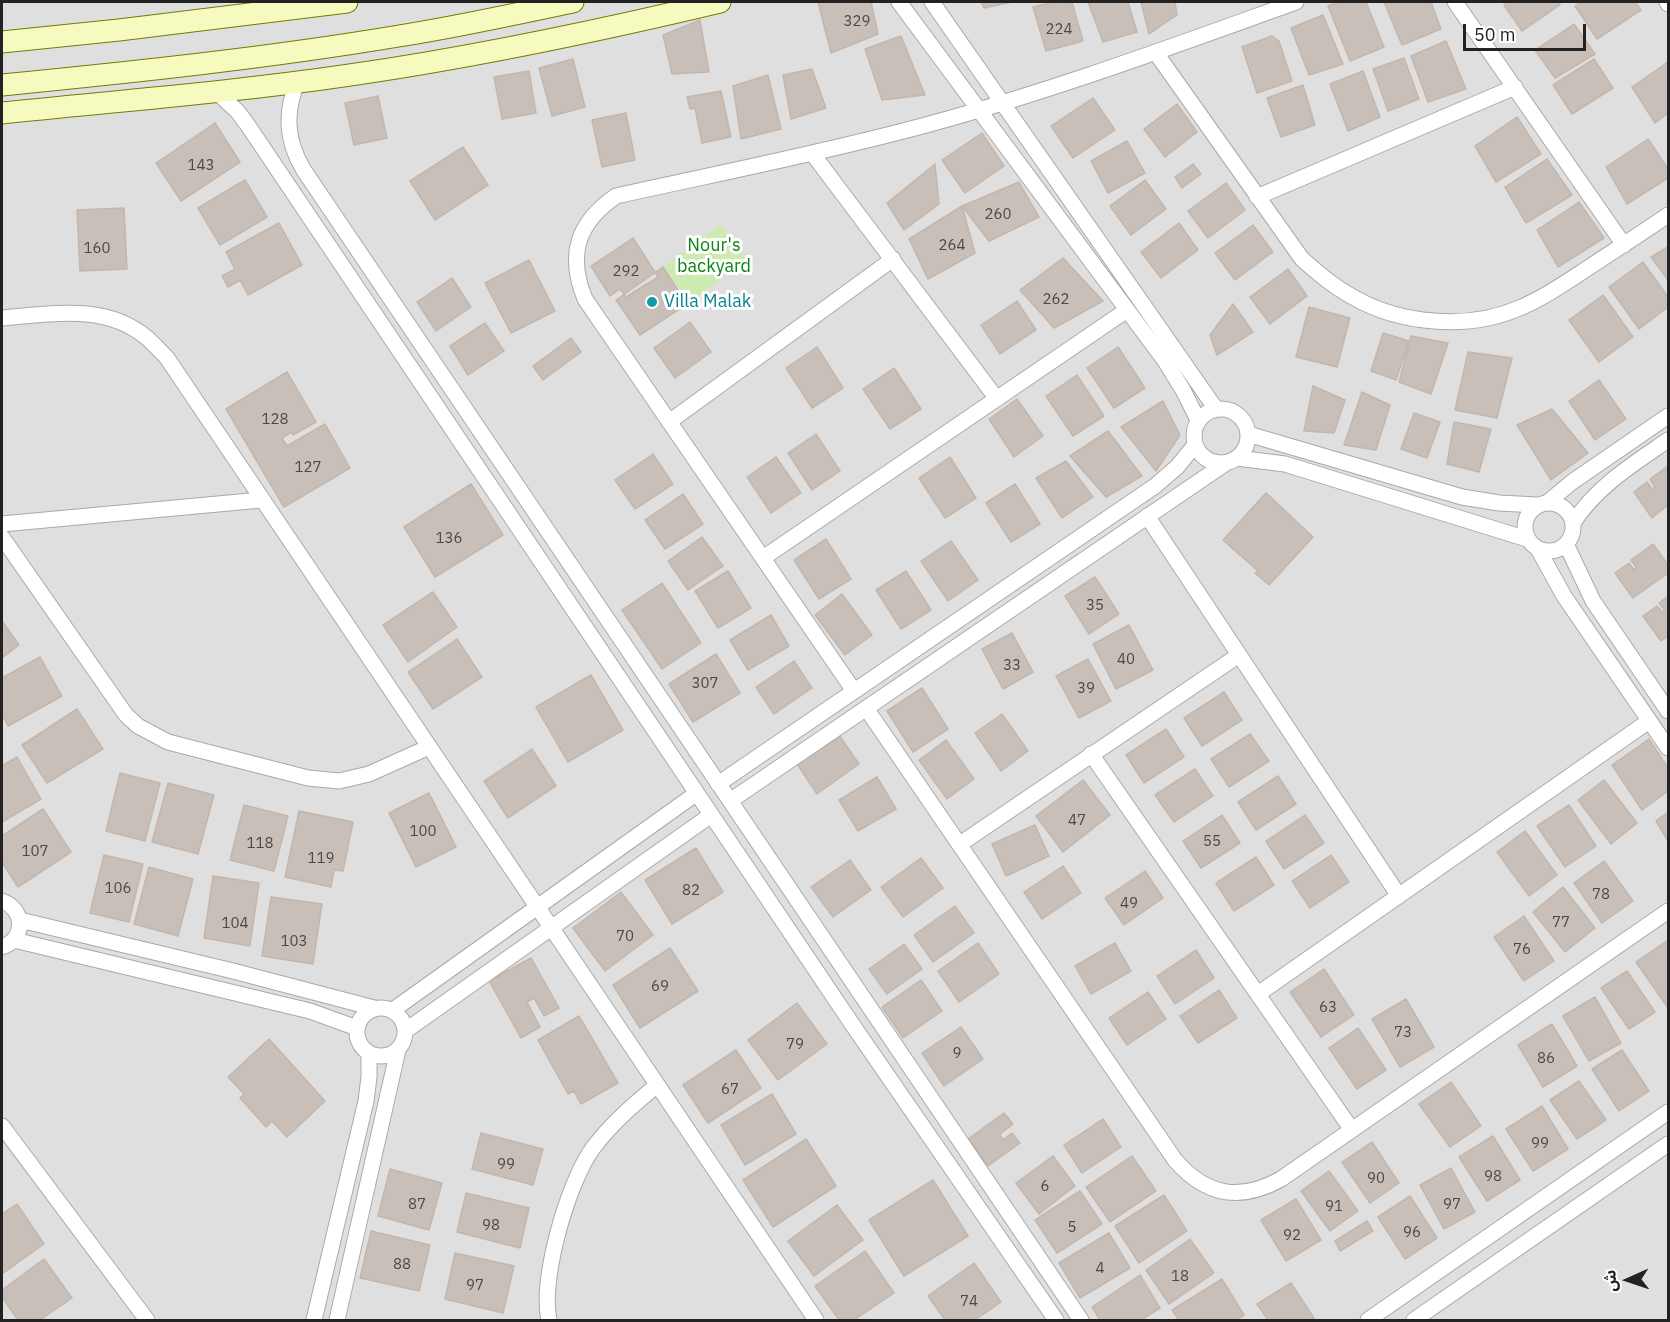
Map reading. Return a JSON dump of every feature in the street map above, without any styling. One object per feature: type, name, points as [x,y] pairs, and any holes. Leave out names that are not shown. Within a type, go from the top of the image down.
[{"type":"main road","points":[[2,42],[347,2]]},
{"type":"main road","points":[[2,85],[124,73],[359,43],[573,2]]},
{"type":"main road","points":[[2,113],[297,82],[505,49],[720,2]]},
{"type":"street","points":[[900,2],[1175,376],[1198,420]]},
{"type":"street","points":[[932,2],[1216,409]]},
{"type":"street","points":[[854,691],[585,299],[577,280],[575,260],[578,241],[587,223],[599,207],[616,196],[812,153],[1002,104],[1156,53],[1296,2]]},
{"type":"street","points":[[1455,2],[1624,245]]},
{"type":"street","points":[[1156,53],[1302,259],[1327,281],[1385,312],[1417,319],[1450,321],[1483,319],[1515,310],[1549,294],[1668,215]]},
{"type":"street","points":[[297,82],[288,111],[288,126],[290,142],[303,169],[1081,1320]]},
{"type":"street","points":[[1257,197],[1515,87]]},
{"type":"street","points":[[217,92],[249,127],[852,1024],[1056,1320]]},
{"type":"street","points":[[812,153],[997,399]]},
{"type":"street","points":[[669,422],[892,260]]},
{"type":"street","points":[[763,558],[1127,310]]},
{"type":"street","points":[[2,318],[73,313],[112,318],[147,338],[167,358],[429,747],[549,930],[816,1320]]},
{"type":"street","points":[[725,794],[866,708],[1232,460],[1247,443],[1247,428],[1240,416],[1229,409],[1209,411],[1198,420],[1194,428],[1195,445],[1199,452],[1210,461],[1232,460],[1285,464],[1532,544],[1550,552],[1566,544],[1573,531],[1573,523],[1562,506],[1499,503],[1462,497],[1248,434]]},
{"type":"street","points":[[1668,416],[1526,516],[1524,531],[1564,596],[1668,748]]},
{"type":"street","points":[[1573,523],[1586,504],[1603,487],[1668,440]]},
{"type":"street","points":[[405,1031],[549,930],[710,812],[725,794],[854,691],[1155,486],[1177,467],[1195,445]]},
{"type":"street","points":[[2,524],[261,500]]},
{"type":"street","points":[[1148,516],[1399,896]]},
{"type":"street","points":[[2,537],[115,702],[138,726],[153,735],[168,742],[323,781],[354,779],[429,747]]},
{"type":"street","points":[[1566,544],[1593,601],[1668,711]]},
{"type":"street","points":[[570,605],[589,592]]},
{"type":"street","points":[[960,844],[1239,655]]},
{"type":"street","points":[[866,708],[1175,1160],[1200,1183],[1216,1190],[1233,1193],[1266,1188],[1668,911]]},
{"type":"street","points":[[1258,994],[1649,721]]},
{"type":"street","points":[[1091,754],[1353,1130]]},
{"type":"street","points":[[393,1010],[697,794]]},
{"type":"street","points":[[2,900],[14,909],[20,920],[19,932],[5,946]]},
{"type":"street","points":[[20,920],[233,970],[374,1008],[393,1010],[399,1016],[404,1023],[405,1038],[398,1050],[336,1320]]},
{"type":"street","points":[[5,946],[227,991],[310,1011],[357,1028]]},
{"type":"street","points":[[227,991],[233,970]]},
{"type":"street","points":[[374,1008],[363,1016],[357,1028],[359,1042],[369,1053],[384,1056],[398,1050]]},
{"type":"street","points":[[852,1024],[871,1012]]},
{"type":"street","points":[[314,1320],[366,1101],[369,1053]]},
{"type":"street","points":[[549,1320],[547,1288],[550,1263],[580,1170],[591,1150],[605,1132],[656,1086]]},
{"type":"street","points":[[1368,1320],[1668,1112]]},
{"type":"street","points":[[2,1126],[147,1320]]},
{"type":"street","points":[[1414,1320],[1668,1144]]},
{"type":"street","points":[[1545,1198],[1559,1220]]},
{"type":"shaded area","points":[[2,2],[1668,2],[1668,1320],[2,1320]]},
{"type":"green space","name":"Nour's backyard","points":[[720,224],[746,260],[690,302],[663,267]]},
{"type":"building","points":[[818,2],[871,2],[878,34],[831,53]]},
{"type":"building","points":[[981,2],[1012,2],[984,8]]},
{"type":"building","points":[[1053,2],[1072,2],[1083,41],[1046,51],[1033,7]]},
{"type":"building","points":[[1088,2],[1128,2],[1137,32],[1103,42]]},
{"type":"building","points":[[1141,2],[1175,2],[1177,15],[1149,34]]},
{"type":"building","points":[[1339,2],[1366,2],[1384,47],[1350,61],[1328,6]]},
{"type":"building","points":[[1384,2],[1431,2],[1441,29],[1402,45]]},
{"type":"building","points":[[1508,2],[1558,2],[1560,5],[1522,31],[1504,5]]},
{"type":"building","points":[[1581,2],[1635,2],[1641,10],[1597,39],[1575,6]]},
{"type":"building","points":[[1323,15],[1343,64],[1309,75],[1291,28]]},
{"type":"building","points":[[700,20],[709,72],[672,74],[663,35]]},
{"type":"building","points":[[1574,24],[1595,54],[1555,78],[1535,50]]},
{"type":"building","points":[[901,36],[925,95],[882,100],[865,49]]},
{"type":"building","points":[[1272,36],[1279,41],[1292,81],[1257,93],[1242,47]]},
{"type":"building","points":[[1446,41],[1466,89],[1428,102],[1411,56]]},
{"type":"building","points":[[1404,58],[1419,99],[1388,111],[1373,69]]},
{"type":"building","points":[[573,59],[585,107],[552,116],[539,68]]},
{"type":"building","points":[[1594,59],[1613,88],[1572,114],[1553,85]]},
{"type":"building","points":[[1668,62],[1668,113],[1655,123],[1632,87]]},
{"type":"building","points":[[812,69],[826,108],[791,119],[783,75]]},
{"type":"building","points":[[529,71],[536,113],[502,119],[494,77]]},
{"type":"building","points":[[1363,71],[1380,117],[1348,131],[1330,84]]},
{"type":"building","points":[[768,75],[781,129],[741,139],[733,86]]},
{"type":"building","points":[[1303,85],[1315,125],[1281,137],[1267,98]]},
{"type":"building","points":[[721,91],[731,137],[702,143],[695,108],[690,109],[687,97]]},
{"type":"building","points":[[378,96],[387,138],[354,145],[345,103]]},
{"type":"building","points":[[1093,98],[1115,130],[1073,158],[1051,126]]},
{"type":"building","points":[[1177,104],[1197,132],[1165,157],[1144,129]]},
{"type":"building","points":[[626,113],[635,160],[602,167],[592,120]]},
{"type":"building","points":[[1517,117],[1541,154],[1496,182],[1475,146]]},
{"type":"building","points":[[215,123],[240,162],[181,201],[156,163]]},
{"type":"building","points":[[982,133],[1004,166],[965,193],[942,160]]},
{"type":"building","points":[[1648,139],[1668,169],[1668,178],[1627,204],[1606,167]]},
{"type":"building","points":[[1127,141],[1145,173],[1108,193],[1091,161]]},
{"type":"building","points":[[463,147],[488,185],[435,220],[410,181]]},
{"type":"building","points":[[1547,159],[1572,195],[1526,223],[1505,187]]},
{"type":"building","points":[[935,164],[939,204],[904,230],[887,203]]},
{"type":"building","points":[[1193,164],[1201,174],[1182,188],[1175,177]]},
{"type":"building","points":[[245,180],[267,217],[220,245],[198,208]]},
{"type":"building","points":[[1145,180],[1166,209],[1131,235],[1110,206]]},
{"type":"building","points":[[1019,182],[1039,217],[989,241],[962,206]]},
{"type":"building","points":[[1226,183],[1245,210],[1208,238],[1188,211]]},
{"type":"building","points":[[1579,202],[1604,238],[1558,267],[1537,230]]},
{"type":"building","points":[[962,206],[975,253],[928,279],[909,239]]},
{"type":"building","points":[[124,208],[127,269],[80,271],[77,210]]},
{"type":"building","points":[[279,223],[302,265],[248,295],[240,280],[228,287],[222,276],[235,269],[226,252]]},
{"type":"building","points":[[1179,223],[1198,250],[1161,278],[1141,252]]},
{"type":"building","points":[[1253,225],[1273,252],[1235,280],[1215,253]]},
{"type":"building","points":[[633,238],[658,277],[626,297],[620,289],[610,296],[591,266]]},
{"type":"building","points":[[1668,247],[1668,280],[1651,257]]},
{"type":"building","points":[[1063,258],[1103,301],[1054,328],[1020,290]]},
{"type":"building","points":[[529,260],[555,311],[511,333],[485,283]]},
{"type":"building","points":[[1643,262],[1668,297],[1668,307],[1639,329],[1609,287]]},
{"type":"building","name":"Villa Malak","points":[[663,267],[687,304],[640,335],[616,300]]},
{"type":"building","points":[[1288,269],[1307,296],[1270,324],[1250,297]]},
{"type":"building","points":[[452,278],[471,307],[436,331],[417,302]]},
{"type":"building","points":[[1603,295],[1633,337],[1599,362],[1569,320]]},
{"type":"building","points":[[1017,301],[1036,330],[1000,354],[981,325]]},
{"type":"building","points":[[1233,304],[1253,332],[1217,355],[1210,335]]},
{"type":"building","points":[[1309,307],[1350,318],[1337,367],[1296,357]]},
{"type":"building","points":[[690,322],[711,352],[675,378],[654,348]]},
{"type":"building","points":[[485,323],[504,351],[468,375],[450,346]]},
{"type":"building","points":[[1383,333],[1409,341],[1396,380],[1371,371]]},
{"type":"building","points":[[1411,336],[1448,343],[1431,394],[1399,382]]},
{"type":"building","points":[[571,338],[581,352],[543,380],[533,366]]},
{"type":"building","points":[[817,347],[843,388],[812,408],[786,368]]},
{"type":"building","points":[[1118,347],[1145,388],[1114,408],[1087,368]]},
{"type":"building","points":[[1468,352],[1512,358],[1497,418],[1455,410]]},
{"type":"building","points":[[894,368],[921,409],[890,429],[863,389]]},
{"type":"building","points":[[287,372],[316,422],[293,435],[292,432],[282,438],[287,446],[325,424],[350,468],[284,507],[226,409]]},
{"type":"building","points":[[1077,375],[1104,416],[1073,436],[1046,396]]},
{"type":"building","points":[[1599,380],[1626,419],[1595,440],[1569,401]]},
{"type":"building","points":[[1313,386],[1345,400],[1334,433],[1304,431]]},
{"type":"building","points":[[1362,392],[1390,405],[1376,450],[1344,445]]},
{"type":"building","points":[[1017,399],[1043,436],[1014,457],[989,419]]},
{"type":"building","points":[[1163,401],[1180,435],[1156,471],[1121,427]]},
{"type":"building","points":[[1552,409],[1588,453],[1551,480],[1517,425]]},
{"type":"building","points":[[1414,413],[1440,422],[1427,458],[1401,449]]},
{"type":"building","points":[[1454,422],[1491,429],[1479,472],[1447,464]]},
{"type":"building","points":[[1108,431],[1142,476],[1106,497],[1070,456]]},
{"type":"building","points":[[816,434],[840,471],[812,490],[788,453]]},
{"type":"building","points":[[653,454],[673,484],[635,509],[615,480]]},
{"type":"building","points":[[776,457],[801,493],[771,513],[747,477]]},
{"type":"building","points":[[950,457],[976,498],[945,518],[919,478]]},
{"type":"building","points":[[1066,461],[1093,497],[1062,518],[1036,478]]},
{"type":"building","points":[[1668,466],[1668,505],[1652,518],[1634,492],[1647,482],[1652,489],[1655,487],[1650,479]]},
{"type":"building","points":[[471,484],[503,535],[435,577],[404,527]]},
{"type":"building","points":[[1015,484],[1040,524],[1011,542],[986,503]]},
{"type":"building","points":[[1266,493],[1313,537],[1269,585],[1255,573],[1258,571],[1223,540]]},
{"type":"building","points":[[683,494],[703,524],[665,549],[645,520]]},
{"type":"building","points":[[702,537],[723,566],[688,590],[668,561]]},
{"type":"building","points":[[826,539],[851,579],[819,599],[794,560]]},
{"type":"building","points":[[951,541],[978,580],[948,601],[921,561]]},
{"type":"building","points":[[1653,544],[1668,565],[1668,573],[1633,598],[1615,573],[1629,563],[1634,570],[1636,567],[1631,560]]},
{"type":"building","points":[[728,571],[751,608],[718,628],[695,591]]},
{"type":"building","points":[[906,571],[931,610],[901,629],[876,590]]},
{"type":"building","points":[[1095,577],[1119,614],[1089,634],[1065,596]]},
{"type":"building","points":[[662,583],[701,643],[662,669],[622,610]]},
{"type":"building","points":[[433,592],[457,627],[408,662],[383,625]]},
{"type":"building","points":[[842,594],[872,635],[845,655],[815,615]]},
{"type":"building","points":[[1668,596],[1668,636],[1661,641],[1643,616],[1657,606],[1662,612],[1665,610],[1659,603]]},
{"type":"building","points":[[771,615],[789,646],[748,670],[730,640]]},
{"type":"building","points":[[2,621],[19,645],[2,658]]},
{"type":"building","points":[[1129,625],[1153,670],[1116,689],[1093,644]]},
{"type":"building","points":[[1012,633],[1033,672],[1003,689],[982,649]]},
{"type":"building","points":[[457,639],[482,677],[433,709],[408,672]]},
{"type":"building","points":[[716,654],[740,693],[693,722],[669,684]]},
{"type":"building","points":[[40,657],[62,696],[8,726],[2,714],[2,678]]},
{"type":"building","points":[[1088,659],[1111,701],[1079,718],[1056,676]]},
{"type":"building","points":[[794,661],[812,688],[774,714],[756,687]]},
{"type":"building","points":[[591,675],[623,730],[568,762],[536,707]]},
{"type":"building","points":[[922,688],[948,729],[913,752],[887,711]]},
{"type":"building","points":[[1224,692],[1242,720],[1202,746],[1184,718]]},
{"type":"building","points":[[77,709],[103,749],[47,783],[22,745]]},
{"type":"building","points":[[1002,714],[1028,751],[1001,771],[975,733]]},
{"type":"building","points":[[1166,729],[1184,757],[1144,783],[1126,755]]},
{"type":"building","points":[[1250,734],[1269,761],[1229,787],[1211,759]]},
{"type":"building","points":[[839,735],[859,764],[817,794],[797,764]]},
{"type":"building","points":[[1649,739],[1668,768],[1668,791],[1642,810],[1612,765]]},
{"type":"building","points":[[946,740],[974,779],[947,799],[919,760]]},
{"type":"building","points":[[532,749],[556,786],[508,818],[484,781]]},
{"type":"building","points":[[17,757],[41,799],[2,822],[2,766]]},
{"type":"building","points":[[1195,769],[1213,796],[1174,822],[1155,795]]},
{"type":"building","points":[[120,773],[160,783],[145,841],[106,831]]},
{"type":"building","points":[[1278,776],[1296,804],[1256,830],[1238,802]]},
{"type":"building","points":[[877,777],[896,809],[858,831],[839,800]]},
{"type":"building","points":[[1083,780],[1110,815],[1063,852],[1036,816]]},
{"type":"building","points":[[1604,780],[1637,823],[1611,844],[1578,800]]},
{"type":"building","points":[[168,783],[214,795],[198,854],[152,842]]},
{"type":"building","points":[[429,793],[456,847],[416,867],[389,813]]},
{"type":"building","points":[[244,805],[288,816],[274,871],[230,860]]},
{"type":"building","points":[[1569,805],[1596,846],[1565,867],[1537,826]]},
{"type":"building","points":[[43,809],[71,852],[18,887],[2,862],[2,836]]},
{"type":"building","points":[[299,811],[353,822],[343,871],[334,870],[331,887],[285,877]]},
{"type":"building","points":[[1668,812],[1668,841],[1656,821]]},
{"type":"building","points":[[1222,815],[1240,843],[1201,868],[1183,841]]},
{"type":"building","points":[[1305,815],[1324,843],[1284,869],[1266,841]]},
{"type":"building","points":[[1035,825],[1049,856],[1006,876],[992,844]]},
{"type":"building","points":[[1525,831],[1557,875],[1529,896],[1497,852]]},
{"type":"building","points":[[696,848],[723,892],[672,924],[645,880]]},
{"type":"building","points":[[104,855],[143,864],[129,922],[90,913]]},
{"type":"building","points":[[1331,855],[1349,882],[1310,908],[1292,881]]},
{"type":"building","points":[[1256,857],[1274,885],[1234,911],[1216,883]]},
{"type":"building","points":[[921,858],[943,888],[903,917],[881,887]]},
{"type":"building","points":[[850,860],[871,890],[833,917],[811,887]]},
{"type":"building","points":[[1604,861],[1633,901],[1602,923],[1574,883]]},
{"type":"building","points":[[1063,866],[1081,893],[1042,919],[1024,892]]},
{"type":"building","points":[[149,867],[193,879],[178,936],[134,924]]},
{"type":"building","points":[[1145,871],[1163,898],[1124,925],[1105,898]]},
{"type":"building","points":[[213,876],[259,883],[250,946],[204,938]]},
{"type":"building","points":[[1563,887],[1595,928],[1565,952],[1533,912]]},
{"type":"building","points":[[621,892],[653,935],[605,971],[573,928]]},
{"type":"building","points":[[271,897],[322,904],[313,964],[262,956]]},
{"type":"building","points":[[955,906],[974,933],[933,962],[914,935]]},
{"type":"building","points":[[1524,916],[1554,961],[1524,981],[1494,937]]},
{"type":"building","points":[[1668,940],[1668,1008],[1636,962]]},
{"type":"building","points":[[978,943],[999,974],[959,1002],[938,971]]},
{"type":"building","points":[[1115,943],[1131,971],[1091,994],[1075,966]]},
{"type":"building","points":[[904,944],[922,969],[887,994],[869,969]]},
{"type":"building","points":[[670,948],[698,991],[640,1028],[613,985]]},
{"type":"building","points":[[1196,950],[1214,978],[1175,1004],[1157,976]]},
{"type":"building","points":[[531,958],[559,1008],[544,1016],[534,998],[527,1002],[540,1027],[521,1038],[489,981]]},
{"type":"building","points":[[1324,969],[1354,1015],[1321,1037],[1290,992]]},
{"type":"building","points":[[1627,971],[1655,1012],[1629,1029],[1601,988]]},
{"type":"building","points":[[921,980],[942,1011],[903,1038],[882,1007]]},
{"type":"building","points":[[1219,990],[1237,1018],[1198,1043],[1180,1016]]},
{"type":"building","points":[[1148,992],[1166,1019],[1127,1045],[1109,1018]]},
{"type":"building","points":[[1595,997],[1621,1043],[1589,1061],[1563,1016]]},
{"type":"building","points":[[1406,999],[1434,1047],[1400,1067],[1372,1019]]},
{"type":"building","points":[[797,1003],[827,1044],[778,1080],[748,1040]]},
{"type":"building","points":[[579,1016],[618,1083],[581,1104],[574,1091],[568,1094],[538,1040]]},
{"type":"building","points":[[1552,1024],[1577,1066],[1543,1087],[1518,1045]]},
{"type":"building","points":[[961,1027],[983,1059],[944,1086],[922,1053]]},
{"type":"building","points":[[1358,1028],[1386,1070],[1357,1089],[1329,1048]]},
{"type":"building","points":[[269,1039],[325,1101],[287,1137],[272,1121],[266,1127],[240,1098],[244,1094],[228,1077]]},
{"type":"building","points":[[736,1050],[761,1088],[708,1123],[683,1085]]},
{"type":"building","points":[[1622,1050],[1649,1091],[1619,1111],[1592,1069]]},
{"type":"building","points":[[1579,1081],[1606,1120],[1577,1139],[1550,1100]]},
{"type":"building","points":[[1451,1082],[1481,1126],[1450,1147],[1419,1104]]},
{"type":"building","points":[[772,1094],[796,1134],[745,1165],[721,1125]]},
{"type":"building","points":[[1542,1106],[1568,1149],[1533,1171],[1506,1129]]},
{"type":"building","points":[[1004,1113],[1013,1124],[1000,1134],[1003,1140],[1012,1133],[1020,1143],[988,1166],[968,1139]]},
{"type":"building","points":[[1103,1119],[1121,1147],[1082,1173],[1064,1145]]},
{"type":"building","points":[[481,1133],[543,1149],[533,1185],[472,1169]]},
{"type":"building","points":[[1493,1136],[1520,1180],[1487,1201],[1459,1157]]},
{"type":"building","points":[[806,1139],[836,1186],[773,1227],[743,1180]]},
{"type":"building","points":[[1372,1142],[1399,1183],[1370,1203],[1342,1162]]},
{"type":"building","points":[[1053,1156],[1075,1186],[1039,1214],[1016,1183]]},
{"type":"building","points":[[1132,1156],[1156,1191],[1110,1222],[1086,1187]]},
{"type":"building","points":[[1451,1168],[1475,1212],[1444,1229],[1420,1185]]},
{"type":"building","points":[[390,1169],[442,1183],[429,1230],[378,1216]]},
{"type":"building","points":[[1329,1171],[1358,1211],[1330,1231],[1301,1191]]},
{"type":"building","points":[[933,1180],[968,1236],[904,1276],[869,1220]]},
{"type":"building","points":[[1080,1191],[1102,1224],[1057,1253],[1035,1220]]},
{"type":"building","points":[[466,1193],[529,1208],[520,1248],[457,1232]]},
{"type":"building","points":[[1164,1195],[1187,1231],[1139,1263],[1115,1226]]},
{"type":"building","points":[[1410,1196],[1437,1238],[1405,1259],[1378,1217]]},
{"type":"building","points":[[1296,1199],[1321,1240],[1286,1261],[1261,1220]]},
{"type":"building","points":[[17,1204],[44,1244],[2,1274],[2,1214]]},
{"type":"building","points":[[837,1205],[863,1240],[814,1276],[788,1241]]},
{"type":"building","points":[[1367,1221],[1373,1231],[1340,1251],[1335,1241]]},
{"type":"building","points":[[371,1231],[430,1245],[419,1291],[360,1278]]},
{"type":"building","points":[[1109,1233],[1130,1268],[1080,1298],[1059,1263]]},
{"type":"building","points":[[1190,1239],[1214,1273],[1169,1304],[1146,1270]]},
{"type":"building","points":[[865,1251],[894,1293],[854,1320],[839,1320],[815,1286]]},
{"type":"building","points":[[455,1253],[514,1266],[503,1313],[445,1299]]},
{"type":"building","points":[[44,1259],[72,1298],[40,1320],[18,1320],[2,1297],[2,1290]]},
{"type":"building","points":[[974,1263],[1001,1302],[975,1320],[945,1320],[928,1296]]},
{"type":"building","points":[[1140,1275],[1160,1308],[1141,1320],[1100,1320],[1092,1307]]},
{"type":"building","points":[[1222,1279],[1244,1315],[1236,1320],[1179,1320],[1172,1310]]},
{"type":"building","points":[[1291,1283],[1315,1320],[1268,1320],[1257,1304]]},
{"type":"place","name":"Villa Malak","points":[[652,302]]}]
